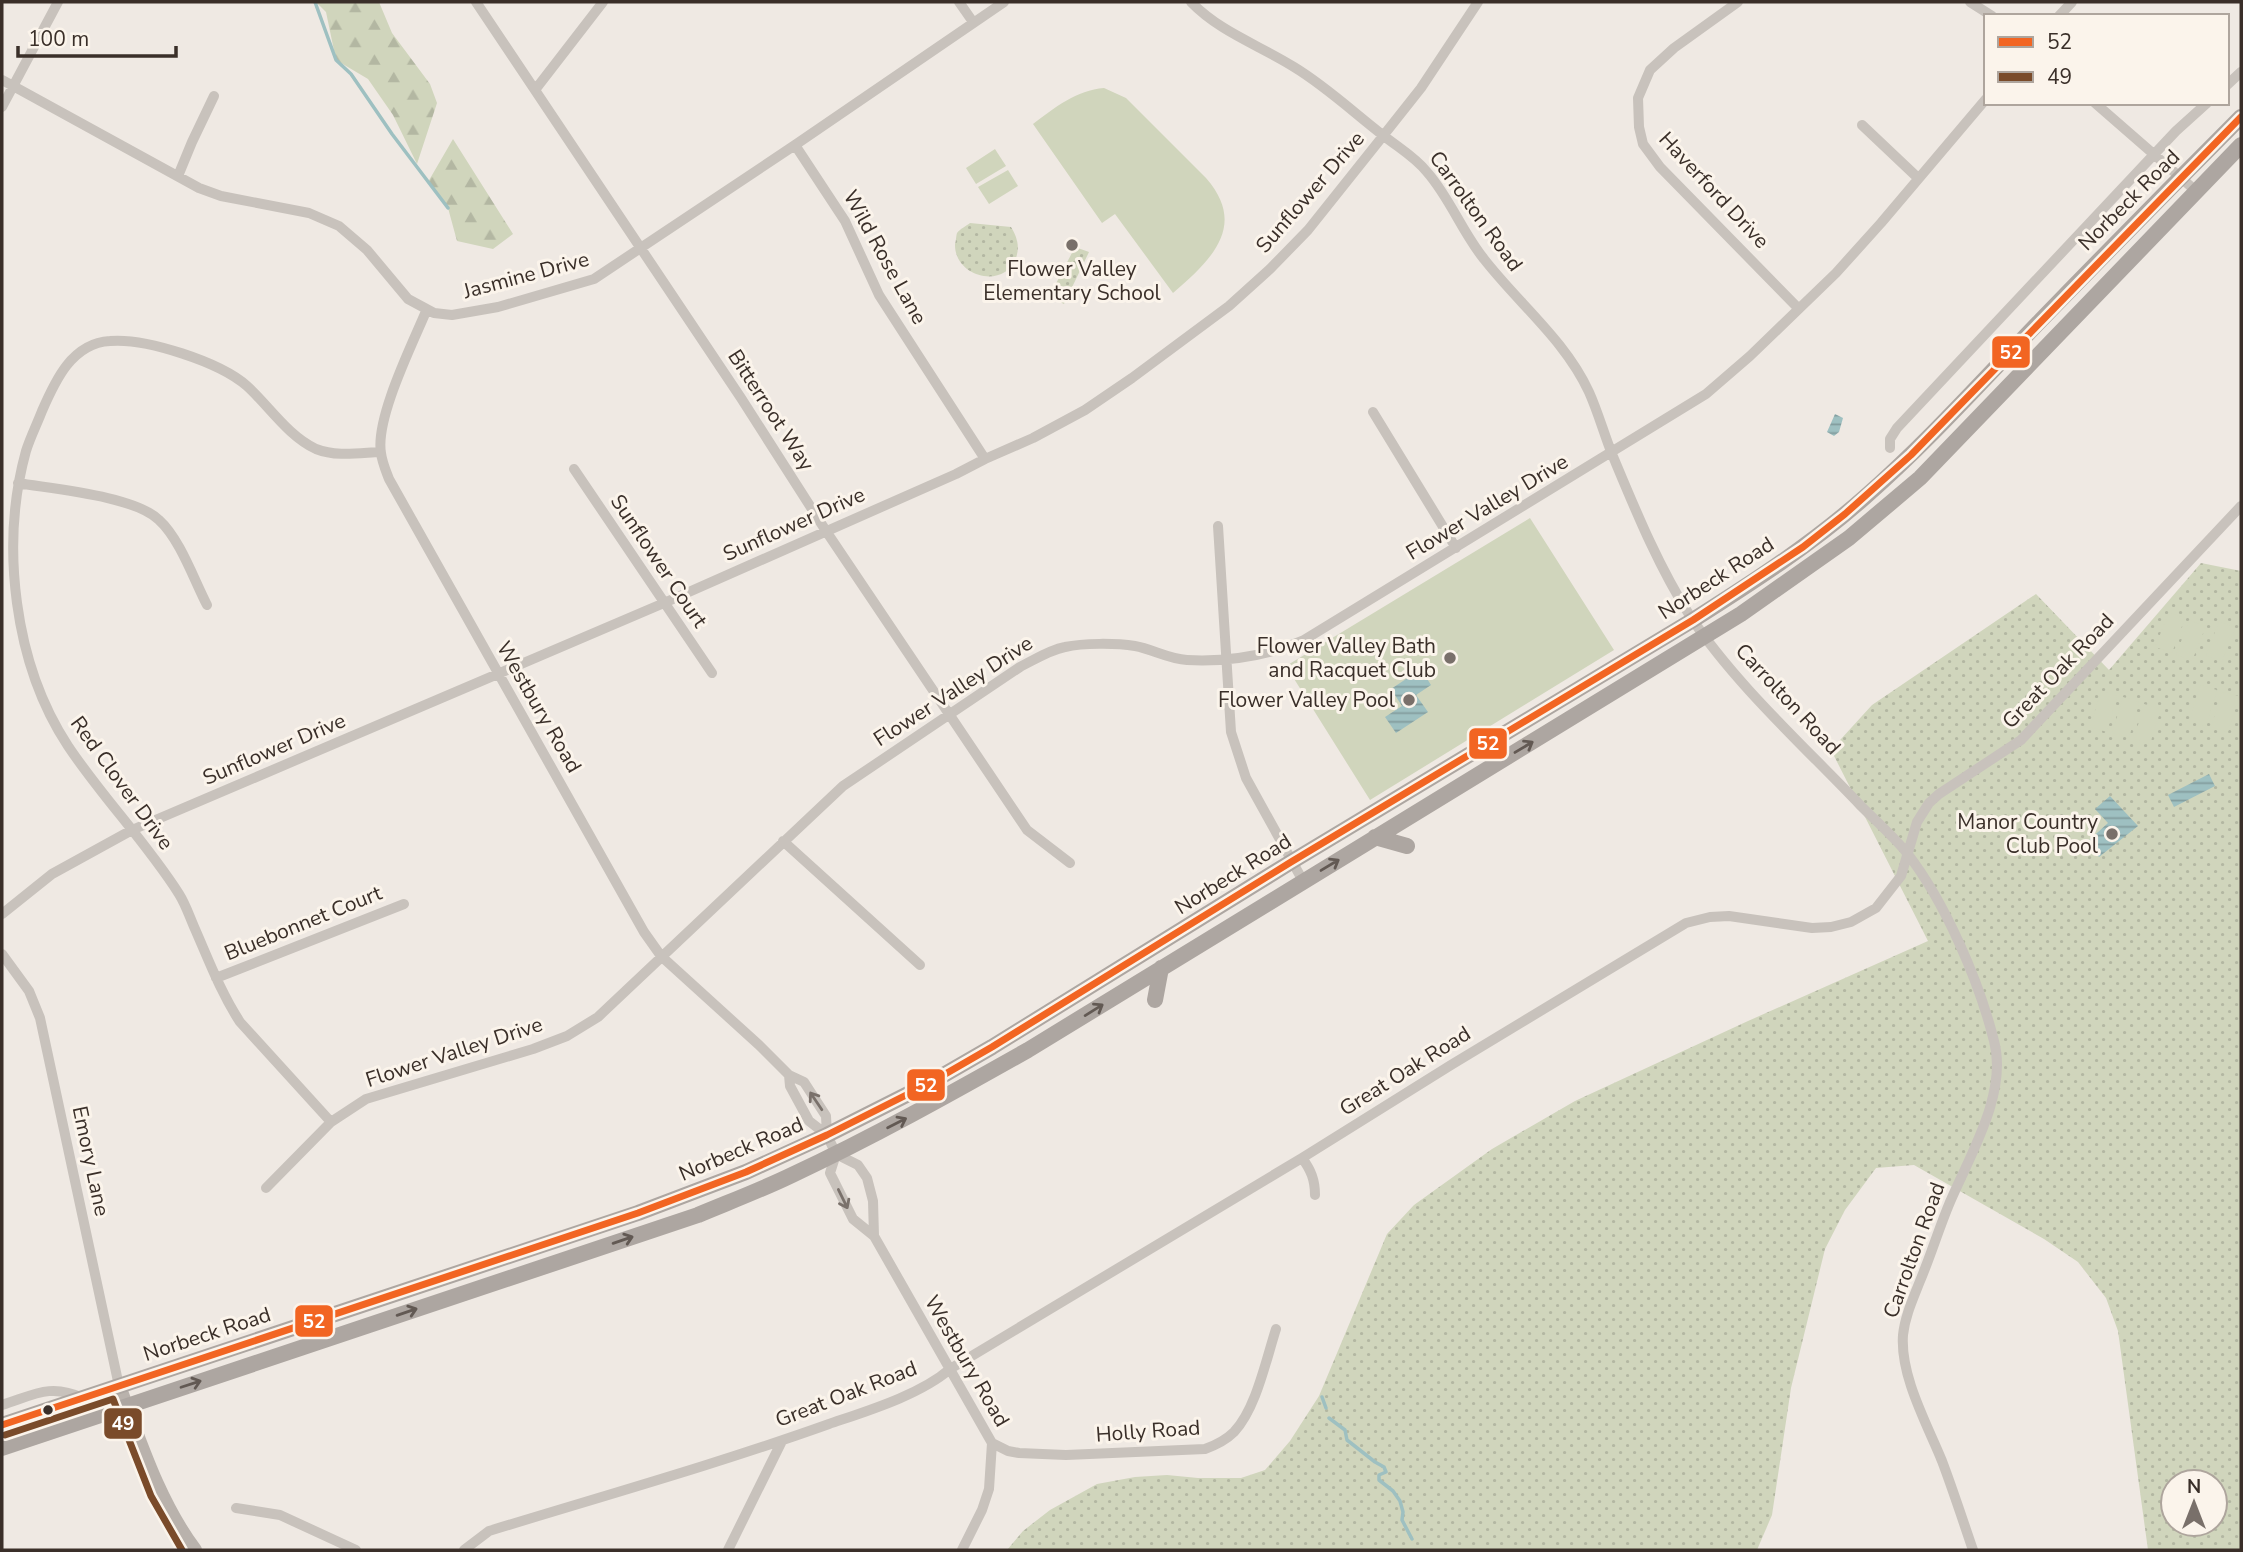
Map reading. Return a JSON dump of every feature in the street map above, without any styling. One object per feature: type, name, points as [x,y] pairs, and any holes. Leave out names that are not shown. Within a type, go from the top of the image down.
[{"type":"main road","name":"Norbeck Road","points":[[2,1425],[638,1213],[746,1172],[928,1084],[992,1047],[1291,862],[1693,620],[1796,552],[1865,497],[1936,431],[2241,117]]},
{"type":"main road","name":"Norbeck Road","points":[[2,1448],[698,1215],[836,1154],[923,1110],[1028,1051],[1741,614],[1849,538],[1920,478],[2241,145]]},
{"type":"main road","points":[[1996,400],[1996,423]]},
{"type":"main road","points":[[1375,837],[1407,846]]},
{"type":"main road","points":[[1155,1000],[1161,968]]},
{"type":"main road","points":[[119,1386],[148,1465],[195,1550]]},
{"type":"street","points":[[2,107],[58,2]]},
{"type":"street","name":"Bitterroot Way","points":[[476,2],[1027,830],[1070,863]]},
{"type":"street","points":[[535,90],[603,2]]},
{"type":"street","points":[[959,2],[973,22]]},
{"type":"street","name":"Jasmine Drive","points":[[427,309],[434,313],[452,314],[498,307],[594,279],[1004,2]]},
{"type":"street","name":"Carrolton Road","points":[[1191,2],[1206,18],[1245,42],[1293,66],[1343,101],[1426,170],[1481,256],[1573,362],[1589,393],[1612,453],[1670,582],[1693,620],[1731,670],[1907,854],[1952,927],[1979,994],[1995,1044],[1998,1071],[1992,1099],[1976,1144],[1949,1203],[1907,1311],[1902,1339],[1914,1394],[1942,1461],[1973,1550]]},
{"type":"street","name":"Sunflower Drive","points":[[2,914],[52,874],[132,830],[664,603],[956,474],[1085,410],[1229,306],[1308,230],[1421,88],[1478,2]]},
{"type":"street","name":"Haverford Drive","points":[[1738,2],[1674,48],[1650,70],[1637,98],[1639,127],[1643,144],[1660,167],[1798,308]]},
{"type":"street","points":[[1970,2],[1989,14]]},
{"type":"street","points":[[2,80],[199,188],[309,213],[339,226],[367,250],[408,299],[427,309]]},
{"type":"street","points":[[178,176],[214,96]]},
{"type":"street","name":"Flower Valley Drive","points":[[266,1188],[331,1122],[366,1099],[533,1049],[567,1036],[598,1017],[843,786],[1020,667],[1065,647],[1124,645],[1184,660],[1226,659],[1267,654],[1304,640],[1706,394],[1750,356],[1854,253],[1984,101]]},
{"type":"street","points":[[2097,105],[2196,191]]},
{"type":"street","name":"Norbeck Road","points":[[1890,448],[1890,439],[1897,428],[2176,131],[2205,105]]},
{"type":"street","points":[[1862,125],[1918,178]]},
{"type":"street","name":"Wild Rose Lane","points":[[795,145],[845,221],[879,295],[985,459]]},
{"type":"street","name":"Westbury Road","points":[[427,309],[382,427],[380,452],[389,479],[644,932],[662,956],[789,1075],[804,1082],[826,1116],[827,1135],[836,1154],[858,1165],[867,1178],[873,1201],[874,1236]]},
{"type":"street","name":"Red Clover Drive","points":[[331,1122],[240,1022],[216,978],[180,896],[67,745],[42,698],[23,639],[13,586],[12,536],[18,483],[26,450],[55,382],[69,360],[90,346],[107,341],[134,341],[212,364],[246,384],[300,438],[315,448],[333,454],[380,452]]},
{"type":"street","points":[[1373,412],[1456,548]]},
{"type":"street","name":"Sunflower Court","points":[[574,469],[712,673]]},
{"type":"street","points":[[18,483],[118,501],[160,520],[174,539],[206,605]]},
{"type":"street","name":"Great Oak Road","points":[[464,1550],[489,1531],[782,1441],[889,1403],[942,1376],[1686,923],[1729,916],[1812,928],[1831,927],[1851,922],[1876,908],[1901,876],[1917,822],[1929,803],[2021,740],[2241,506]]},
{"type":"street","points":[[1218,526],[1231,732],[1246,778],[1303,881]]},
{"type":"street","points":[[783,841],[920,965]]},
{"type":"street","name":"Bluebonnet Court","points":[[216,978],[404,904]]},
{"type":"street","name":"Emory Lane","points":[[2,954],[29,992],[40,1018],[119,1386]]},
{"type":"street","name":"Westbury Road","points":[[789,1075],[790,1086],[809,1121],[827,1135]]},
{"type":"street","name":"Westbury Road","points":[[836,1154],[830,1173],[853,1219],[874,1236],[992,1443],[989,1489],[962,1550]]},
{"type":"street","points":[[1302,1158],[1315,1181],[1315,1195]]},
{"type":"street","name":"Holly Road","points":[[992,1443],[1019,1453],[1066,1455],[1205,1449],[1222,1443],[1235,1431],[1250,1409],[1276,1329]]},
{"type":"street","points":[[2,1405],[49,1390],[66,1390],[83,1398]]},
{"type":"street","points":[[728,1550],[782,1441]]},
{"type":"street","points":[[236,1508],[280,1515],[356,1550]]},
{"type":"green space","points":[[316,2],[379,2],[392,33],[430,84],[437,103],[417,164],[393,115],[368,79],[336,60],[326,12]]},
{"type":"green space","points":[[1104,88],[1126,98],[1206,178],[1218,195],[1224,212],[1220,241],[1200,268],[1173,293],[1115,214],[1102,223],[1033,124],[1075,96]]},
{"type":"green space","points":[[453,139],[513,234],[493,249],[457,241],[448,208],[428,182]]},
{"type":"green space","points":[[995,149],[1006,166],[976,184],[966,168]]},
{"type":"green space","points":[[1008,170],[1018,186],[989,204],[978,187]]},
{"type":"green space","points":[[970,223],[1011,227],[1018,249],[1010,268],[991,276],[981,275],[962,265],[955,244],[957,234]]},
{"type":"green space","points":[[1075,247],[1089,252],[1064,304],[1049,297]]},
{"type":"green space","name":"Flower Valley Bath and Racquet Club","points":[[1530,518],[1614,650],[1370,800],[1286,666]]},
{"type":"green space","points":[[2201,563],[2241,571],[2241,1550],[2148,1550],[2118,1331],[2106,1298],[2078,1262],[2044,1239],[1914,1165],[1876,1168],[1845,1210],[1825,1249],[1791,1388],[1772,1515],[1757,1550],[1007,1550],[1023,1531],[1050,1510],[1097,1484],[1167,1475],[1241,1478],[1265,1470],[1290,1441],[1319,1396],[1387,1234],[1414,1205],[1492,1149],[1575,1101],[1928,941],[1831,750],[1872,705],[2036,594],[2109,670]]},
{"type":"green space","points":[[2169,612],[2185,618],[2172,653],[2155,647]]},
{"type":"green space","points":[[2189,620],[2206,626],[2192,661],[2176,655]]},
{"type":"green space","points":[[2219,621],[2235,627],[2222,662],[2206,656]]},
{"type":"green space","points":[[2200,685],[2217,690],[2206,726],[2189,721]]},
{"type":"green space","points":[[2101,691],[2117,696],[2107,732],[2090,727]]},
{"type":"green space","points":[[2222,692],[2239,696],[2228,732],[2211,727]]},
{"type":"green space","points":[[2123,697],[2139,702],[2129,738],[2112,733]]},
{"type":"green space","points":[[2144,704],[2161,709],[2150,744],[2134,739]]},
{"type":"water","points":[[1835,414],[1843,418],[1839,432],[1834,436],[1827,432]]},
{"type":"water","name":"Flower Valley Pool","points":[[1421,669],[1431,685],[1416,695],[1428,712],[1396,733],[1385,717],[1402,706],[1391,689]]},
{"type":"water","points":[[2209,774],[2215,786],[2174,807],[2168,795]]},
{"type":"water","name":"Manor Country Club Pool","points":[[2110,796],[2138,826],[2099,857],[2087,842],[2108,823],[2095,809]]},
{"type":"waterway","points":[[315,2],[336,60],[351,74],[448,208]]},
{"type":"waterway","points":[[1322,1397],[1326,1408]]},
{"type":"waterway","points":[[1329,1418],[1345,1430],[1347,1440],[1384,1467],[1386,1472],[1379,1475],[1379,1480],[1393,1491],[1400,1501],[1402,1520],[1412,1539]]},
{"type":"transit line","name":"52","points":[[2,1425],[638,1213],[746,1172],[928,1084],[992,1047],[1291,862],[1693,620],[1803,547],[1845,514],[1911,455],[2241,117]]},
{"type":"transit line","name":"49","points":[[5,1435],[113,1399],[151,1496],[182,1550]]},
{"type":"place","name":"Flower Valley Elementary School","points":[[1072,245]]},
{"type":"place","name":"Flower Valley Bath and Racquet Club","points":[[1450,658]]},
{"type":"place","name":"Flower Valley Pool","points":[[1409,700]]},
{"type":"place","name":"Manor Country Club Pool","points":[[2112,834]]}]
